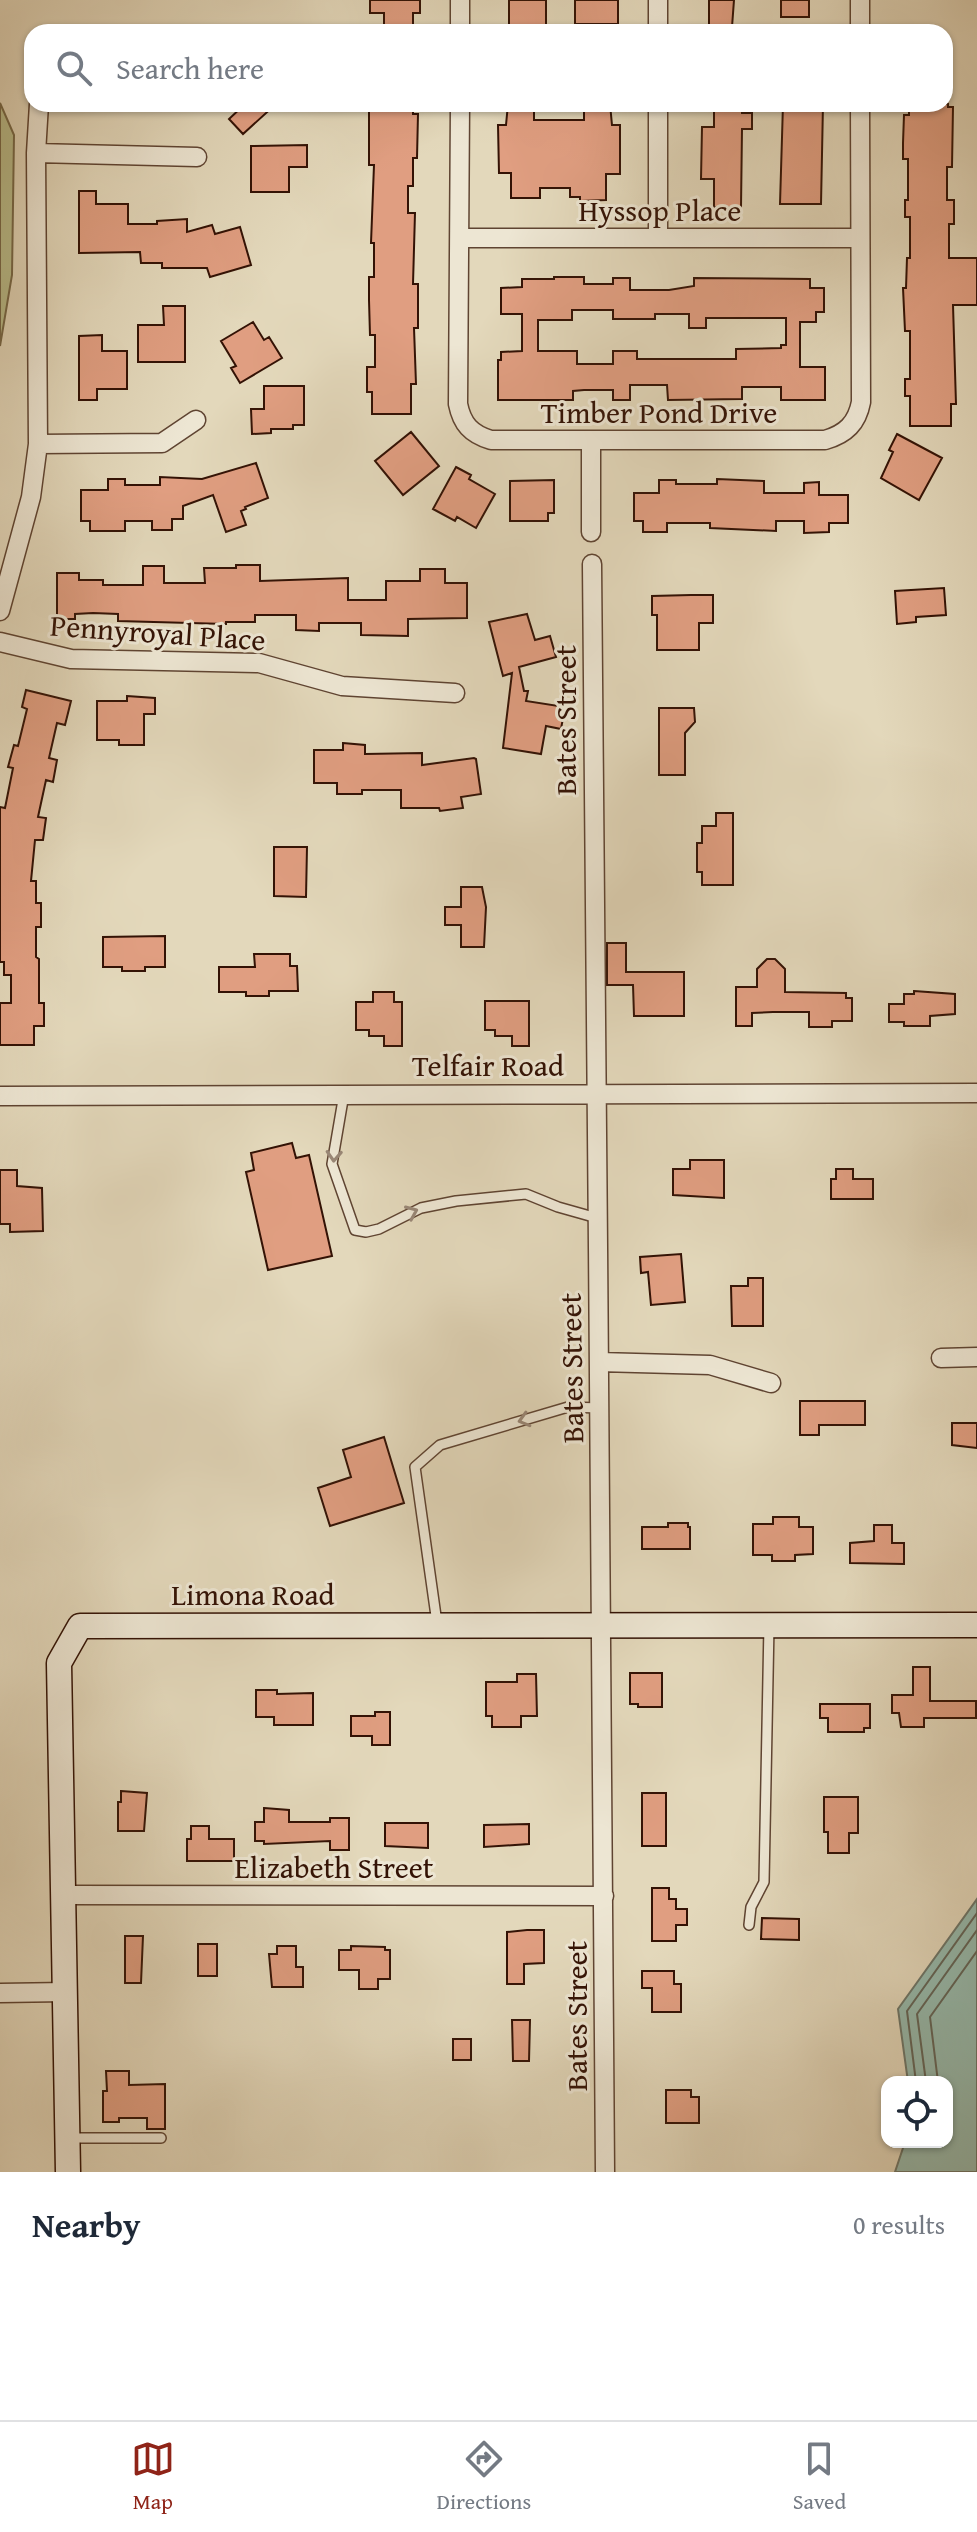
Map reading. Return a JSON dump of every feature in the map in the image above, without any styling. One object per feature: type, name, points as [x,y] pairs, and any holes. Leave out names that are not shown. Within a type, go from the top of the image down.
[{"type":"street","points":[[460,0],[460,24]]},
{"type":"street","points":[[658,0],[658,24]]},
{"type":"street","points":[[860,0],[860,24]]},
{"type":"street","points":[[0,611],[31,497],[38,444],[36,153],[39,112]]},
{"type":"street","name":"Timber Pond Drive","points":[[460,112],[458,404],[461,418],[468,429],[491,440],[591,441],[825,440],[838,436],[850,427],[858,417],[861,402],[860,112]]},
{"type":"street","points":[[658,112],[658,238]]},
{"type":"street","points":[[36,153],[197,157]]},
{"type":"street","name":"Hyssop Place","points":[[460,238],[859,238]]},
{"type":"street","points":[[38,444],[162,443],[196,420]]},
{"type":"street","points":[[591,441],[591,532]]},
{"type":"street","name":"Bates Street","points":[[592,564],[604,1627],[605,2172]]},
{"type":"street","name":"Pennyroyal Place","points":[[0,642],[71,659],[259,663],[342,686],[455,693]]},
{"type":"street","name":"Telfair Road","points":[[0,1096],[977,1093]]},
{"type":"street","points":[[941,1358],[977,1357]]},
{"type":"street","points":[[599,1362],[710,1365],[771,1383]]},
{"type":"street","name":"Limona Road","points":[[68,2172],[59,1663],[80,1626],[977,1625]]},
{"type":"street","name":"Elizabeth Street","points":[[65,1895],[604,1896]]},
{"type":"street","points":[[0,1993],[66,1992]]},
{"type":"lane","points":[[344,1094],[332,1164],[355,1230],[366,1232],[379,1229],[421,1208],[526,1194],[597,1218]]},
{"type":"lane","points":[[438,1627],[415,1467],[440,1445],[568,1407],[600,1408]]},
{"type":"lane","points":[[749,1925],[751,1907],[764,1882],[769,1625]]},
{"type":"lane","points":[[68,2138],[161,2138]]},
{"type":"green space","points":[[0,103],[14,135],[12,275],[0,346]]},
{"type":"water","points":[[977,1899],[977,2172],[895,2172],[903,2148],[953,2148],[953,2076],[907,2076],[898,2009]]},
{"type":"building","points":[[370,0],[420,0],[420,13],[413,13],[413,24],[384,24],[384,13],[370,13]]},
{"type":"building","points":[[509,0],[546,0],[546,24],[509,24]]},
{"type":"building","points":[[575,0],[618,0],[618,24],[575,24]]},
{"type":"building","points":[[709,0],[734,0],[732,24],[709,24]]},
{"type":"building","points":[[781,0],[809,0],[809,17],[781,17]]},
{"type":"building","points":[[236,112],[267,112],[243,134],[229,119]]},
{"type":"building","points":[[369,112],[418,114],[417,158],[413,158],[413,186],[408,186],[408,213],[415,213],[413,284],[418,284],[418,328],[414,328],[416,384],[411,384],[411,414],[372,414],[372,392],[367,392],[367,367],[375,367],[375,335],[370,335],[369,300],[369,277],[374,277],[374,243],[371,243],[374,165],[369,165]]},
{"type":"building","points":[[507,112],[534,112],[534,120],[584,120],[584,112],[611,112],[612,125],[620,125],[620,174],[606,174],[606,200],[580,201],[580,197],[570,197],[570,188],[540,188],[540,198],[511,198],[511,173],[499,173],[498,125],[506,125]]},
{"type":"building","points":[[714,112],[752,113],[752,129],[742,129],[741,207],[714,207],[714,179],[701,179],[702,127],[714,127]]},
{"type":"building","points":[[783,112],[823,112],[821,204],[780,204]]},
{"type":"building","points":[[909,112],[953,112],[952,167],[947,167],[947,200],[954,200],[954,224],[949,224],[949,258],[977,258],[977,305],[953,305],[956,404],[951,404],[951,426],[910,426],[910,396],[905,396],[905,379],[910,379],[910,331],[905,331],[903,288],[906,288],[907,258],[910,258],[910,217],[905,217],[908,159],[903,159],[903,143],[904,115],[909,115]]},
{"type":"building","points":[[307,145],[307,167],[289,167],[289,192],[251,192],[251,146]]},
{"type":"building","points":[[79,191],[96,191],[96,204],[128,204],[128,224],[157,224],[157,221],[187,219],[187,232],[212,225],[215,234],[240,227],[251,265],[210,277],[207,268],[162,268],[162,263],[141,263],[140,252],[79,253]]},
{"type":"building","points":[[584,277],[584,284],[613,284],[613,278],[630,278],[630,290],[669,290],[694,286],[694,278],[810,279],[810,288],[824,288],[824,312],[816,312],[816,322],[800,322],[800,367],[825,367],[825,400],[781,400],[781,387],[742,387],[742,399],[668,400],[667,385],[630,385],[630,400],[613,400],[613,390],[584,390],[573,391],[573,400],[498,400],[498,360],[501,360],[501,352],[522,351],[522,314],[501,314],[501,288],[522,287],[522,279]],"holes":[[[572,310],[613,310],[613,319],[655,319],[655,314],[689,314],[689,328],[706,328],[706,318],[786,318],[786,345],[781,345],[781,348],[736,349],[736,359],[637,359],[637,351],[613,351],[613,364],[577,364],[577,351],[538,351],[538,320],[572,320]]]},
{"type":"building","points":[[163,306],[185,306],[185,362],[138,362],[138,325],[164,325]]},
{"type":"building","points":[[253,322],[264,340],[269,337],[282,358],[240,383],[231,368],[236,366],[221,341]]},
{"type":"building","points":[[102,335],[102,351],[127,351],[127,389],[97,389],[97,400],[79,400],[79,336]]},
{"type":"building","points":[[264,386],[304,386],[304,425],[252,434],[251,409],[264,409]]},
{"type":"building","points":[[411,432],[439,466],[403,495],[375,461]]},
{"type":"building","points":[[897,434],[942,458],[919,500],[881,478]]},
{"type":"building","points":[[256,463],[268,498],[245,507],[241,511],[246,525],[226,532],[213,495],[183,506],[183,519],[172,519],[172,530],[152,530],[152,521],[125,521],[125,531],[90,531],[90,521],[81,521],[81,490],[108,490],[108,479],[125,479],[125,485],[160,485],[160,477],[202,479]]},
{"type":"building","points":[[456,467],[471,475],[469,479],[495,494],[476,528],[433,509]]},
{"type":"building","points":[[717,479],[764,481],[764,493],[804,493],[804,483],[819,482],[819,495],[848,495],[848,523],[829,523],[829,532],[804,533],[804,521],[776,521],[776,531],[710,528],[710,523],[667,523],[667,532],[643,532],[643,521],[634,521],[634,493],[659,493],[659,480],[676,480],[676,484],[717,484]]},
{"type":"building","points":[[554,480],[554,513],[548,513],[548,521],[510,521],[510,481]]},
{"type":"building","points":[[236,565],[260,565],[260,581],[348,578],[348,600],[386,600],[386,581],[420,581],[420,569],[445,569],[445,583],[467,583],[467,618],[408,619],[408,636],[361,635],[361,623],[319,623],[319,631],[296,630],[296,615],[255,615],[255,622],[226,624],[118,621],[118,614],[93,613],[75,614],[75,619],[57,619],[57,573],[79,573],[79,580],[103,580],[103,585],[143,585],[143,566],[164,566],[164,583],[205,583],[204,568],[236,568]]},
{"type":"building","points":[[944,588],[946,615],[916,617],[916,622],[897,624],[895,591]]},
{"type":"building","points":[[713,595],[713,623],[699,623],[699,650],[657,650],[657,615],[652,615],[652,596]]},
{"type":"building","points":[[527,614],[535,640],[550,636],[556,657],[519,667],[524,691],[528,691],[526,701],[565,707],[561,729],[546,726],[541,754],[503,748],[512,673],[503,676],[489,622]]},
{"type":"building","points":[[26,690],[71,701],[65,725],[57,723],[49,758],[57,760],[53,782],[46,780],[38,817],[46,818],[43,840],[35,840],[31,881],[36,881],[36,903],[41,903],[41,927],[36,927],[36,957],[39,959],[39,1003],[44,1003],[44,1026],[34,1026],[34,1045],[0,1045],[0,1003],[11,1003],[11,975],[4,975],[4,962],[0,962],[0,807],[5,808],[13,768],[8,767],[14,745],[18,746],[27,709],[22,707]]},
{"type":"building","points":[[127,696],[155,698],[155,714],[144,714],[144,745],[119,745],[119,740],[97,740],[97,701],[127,701]]},
{"type":"building","points":[[659,708],[694,708],[695,722],[685,733],[685,775],[659,775]]},
{"type":"building","points":[[343,743],[365,745],[365,754],[422,753],[422,765],[474,758],[481,794],[461,797],[463,808],[440,811],[439,808],[401,808],[401,790],[362,790],[362,794],[337,794],[337,783],[314,783],[314,750],[343,750]]},
{"type":"building","points":[[716,813],[733,813],[733,885],[702,885],[702,872],[697,872],[697,843],[702,843],[702,826],[716,826]]},
{"type":"building","points":[[274,847],[307,847],[306,897],[274,896]]},
{"type":"building","points":[[461,887],[482,887],[486,907],[484,947],[461,947],[461,925],[445,925],[445,907],[461,907]]},
{"type":"building","points":[[165,936],[165,967],[122,971],[122,967],[103,967],[103,937]]},
{"type":"building","points":[[607,943],[626,943],[626,972],[684,972],[684,1016],[634,1016],[633,985],[607,985]]},
{"type":"building","points":[[254,954],[290,954],[290,966],[297,966],[298,991],[269,991],[269,996],[219,992],[219,967],[255,967]]},
{"type":"building","points":[[767,959],[775,959],[785,969],[785,992],[846,993],[846,998],[852,998],[852,1021],[832,1021],[832,1027],[809,1027],[809,1012],[773,1012],[752,1013],[752,1026],[736,1026],[736,987],[757,987],[757,969]]},
{"type":"building","points":[[914,991],[955,994],[955,1014],[930,1016],[930,1026],[904,1026],[904,1022],[889,1022],[889,1004],[904,1004],[904,994],[914,994]]},
{"type":"building","points":[[373,992],[394,992],[394,1002],[402,1002],[402,1046],[384,1046],[384,1036],[369,1036],[369,1030],[356,1030],[356,1002],[373,1002]]},
{"type":"building","points":[[485,1001],[529,1001],[529,1046],[512,1046],[512,1036],[495,1036],[495,1030],[485,1030]]},
{"type":"building","points":[[292,1143],[296,1158],[309,1155],[332,1256],[268,1270],[246,1172],[254,1170],[251,1153]]},
{"type":"building","points":[[690,1160],[724,1160],[724,1198],[673,1195],[673,1169],[690,1169]]},
{"type":"building","points":[[836,1169],[853,1169],[853,1179],[873,1179],[873,1199],[831,1199],[831,1179],[836,1179]]},
{"type":"building","points":[[0,1170],[17,1170],[17,1186],[42,1188],[43,1231],[10,1232],[10,1224],[0,1224]]},
{"type":"building","points":[[681,1254],[685,1302],[651,1305],[648,1272],[641,1273],[640,1257]]},
{"type":"building","points":[[748,1278],[763,1278],[763,1326],[732,1326],[731,1286],[748,1286]]},
{"type":"building","points":[[800,1401],[865,1401],[865,1425],[819,1425],[819,1435],[800,1435]]},
{"type":"building","points":[[952,1423],[977,1423],[977,1448],[952,1445]]},
{"type":"building","points":[[384,1437],[404,1503],[330,1526],[318,1488],[351,1477],[343,1450]]},
{"type":"building","points":[[773,1517],[799,1517],[799,1527],[813,1527],[813,1554],[795,1555],[795,1561],[772,1561],[772,1555],[753,1555],[753,1524],[773,1524]]},
{"type":"building","points":[[668,1523],[688,1523],[690,1549],[642,1549],[642,1527],[668,1527]]},
{"type":"building","points":[[874,1525],[892,1525],[892,1543],[904,1543],[904,1564],[850,1563],[850,1543],[874,1541]]},
{"type":"building","points":[[913,1667],[930,1667],[930,1701],[976,1701],[976,1718],[924,1718],[924,1727],[901,1727],[899,1713],[892,1713],[892,1695],[913,1695]]},
{"type":"building","points":[[630,1673],[662,1673],[662,1707],[630,1704]]},
{"type":"building","points":[[517,1674],[536,1674],[537,1716],[521,1716],[521,1727],[492,1727],[492,1716],[486,1716],[486,1682],[517,1682]]},
{"type":"building","points":[[256,1690],[277,1690],[277,1694],[313,1693],[313,1725],[274,1725],[274,1717],[256,1717]]},
{"type":"building","points":[[820,1704],[870,1704],[870,1728],[864,1728],[864,1732],[828,1732],[828,1718],[820,1718]]},
{"type":"building","points":[[375,1712],[390,1712],[390,1745],[372,1745],[372,1736],[351,1736],[351,1716],[375,1716]]},
{"type":"building","points":[[121,1791],[147,1793],[144,1831],[118,1831]]},
{"type":"building","points":[[642,1793],[666,1793],[666,1846],[642,1846]]},
{"type":"building","points":[[824,1797],[858,1797],[858,1833],[849,1833],[849,1853],[828,1853],[828,1832],[824,1832]]},
{"type":"building","points":[[264,1808],[289,1810],[289,1822],[330,1822],[330,1818],[349,1818],[349,1850],[330,1850],[330,1841],[264,1844],[264,1841],[255,1841],[255,1822],[264,1822]]},
{"type":"building","points":[[385,1823],[428,1823],[428,1848],[385,1846]]},
{"type":"building","points":[[529,1824],[529,1844],[484,1847],[484,1825]]},
{"type":"building","points":[[191,1826],[209,1826],[209,1839],[234,1839],[234,1861],[187,1861],[187,1839],[191,1839]]},
{"type":"building","points":[[652,1888],[669,1888],[669,1899],[676,1899],[676,1909],[687,1909],[687,1925],[676,1925],[676,1941],[652,1941]]},
{"type":"building","points":[[762,1918],[799,1919],[799,1940],[761,1939]]},
{"type":"building","points":[[544,1930],[544,1963],[524,1964],[524,1984],[507,1984],[507,1932]]},
{"type":"building","points":[[125,1936],[143,1936],[141,1983],[125,1983]]},
{"type":"building","points":[[198,1944],[217,1944],[217,1976],[198,1976]]},
{"type":"building","points":[[277,1946],[296,1946],[296,1967],[303,1967],[303,1987],[272,1987],[269,1954],[277,1954]]},
{"type":"building","points":[[351,1946],[385,1947],[385,1950],[390,1950],[390,1979],[378,1979],[378,1989],[359,1989],[359,1970],[339,1970],[339,1950],[351,1950]]},
{"type":"building","points":[[642,1971],[674,1971],[674,1984],[681,1984],[681,2012],[652,2012],[652,1988],[642,1988]]},
{"type":"building","points":[[512,2020],[530,2020],[529,2061],[513,2061]]},
{"type":"building","points":[[453,2039],[471,2039],[471,2060],[453,2060]]},
{"type":"building","points":[[106,2071],[129,2071],[129,2085],[165,2084],[165,2129],[147,2129],[147,2118],[119,2118],[119,2122],[103,2122]]},
{"type":"building","points":[[666,2090],[691,2090],[691,2097],[699,2097],[699,2123],[666,2123]]}]
